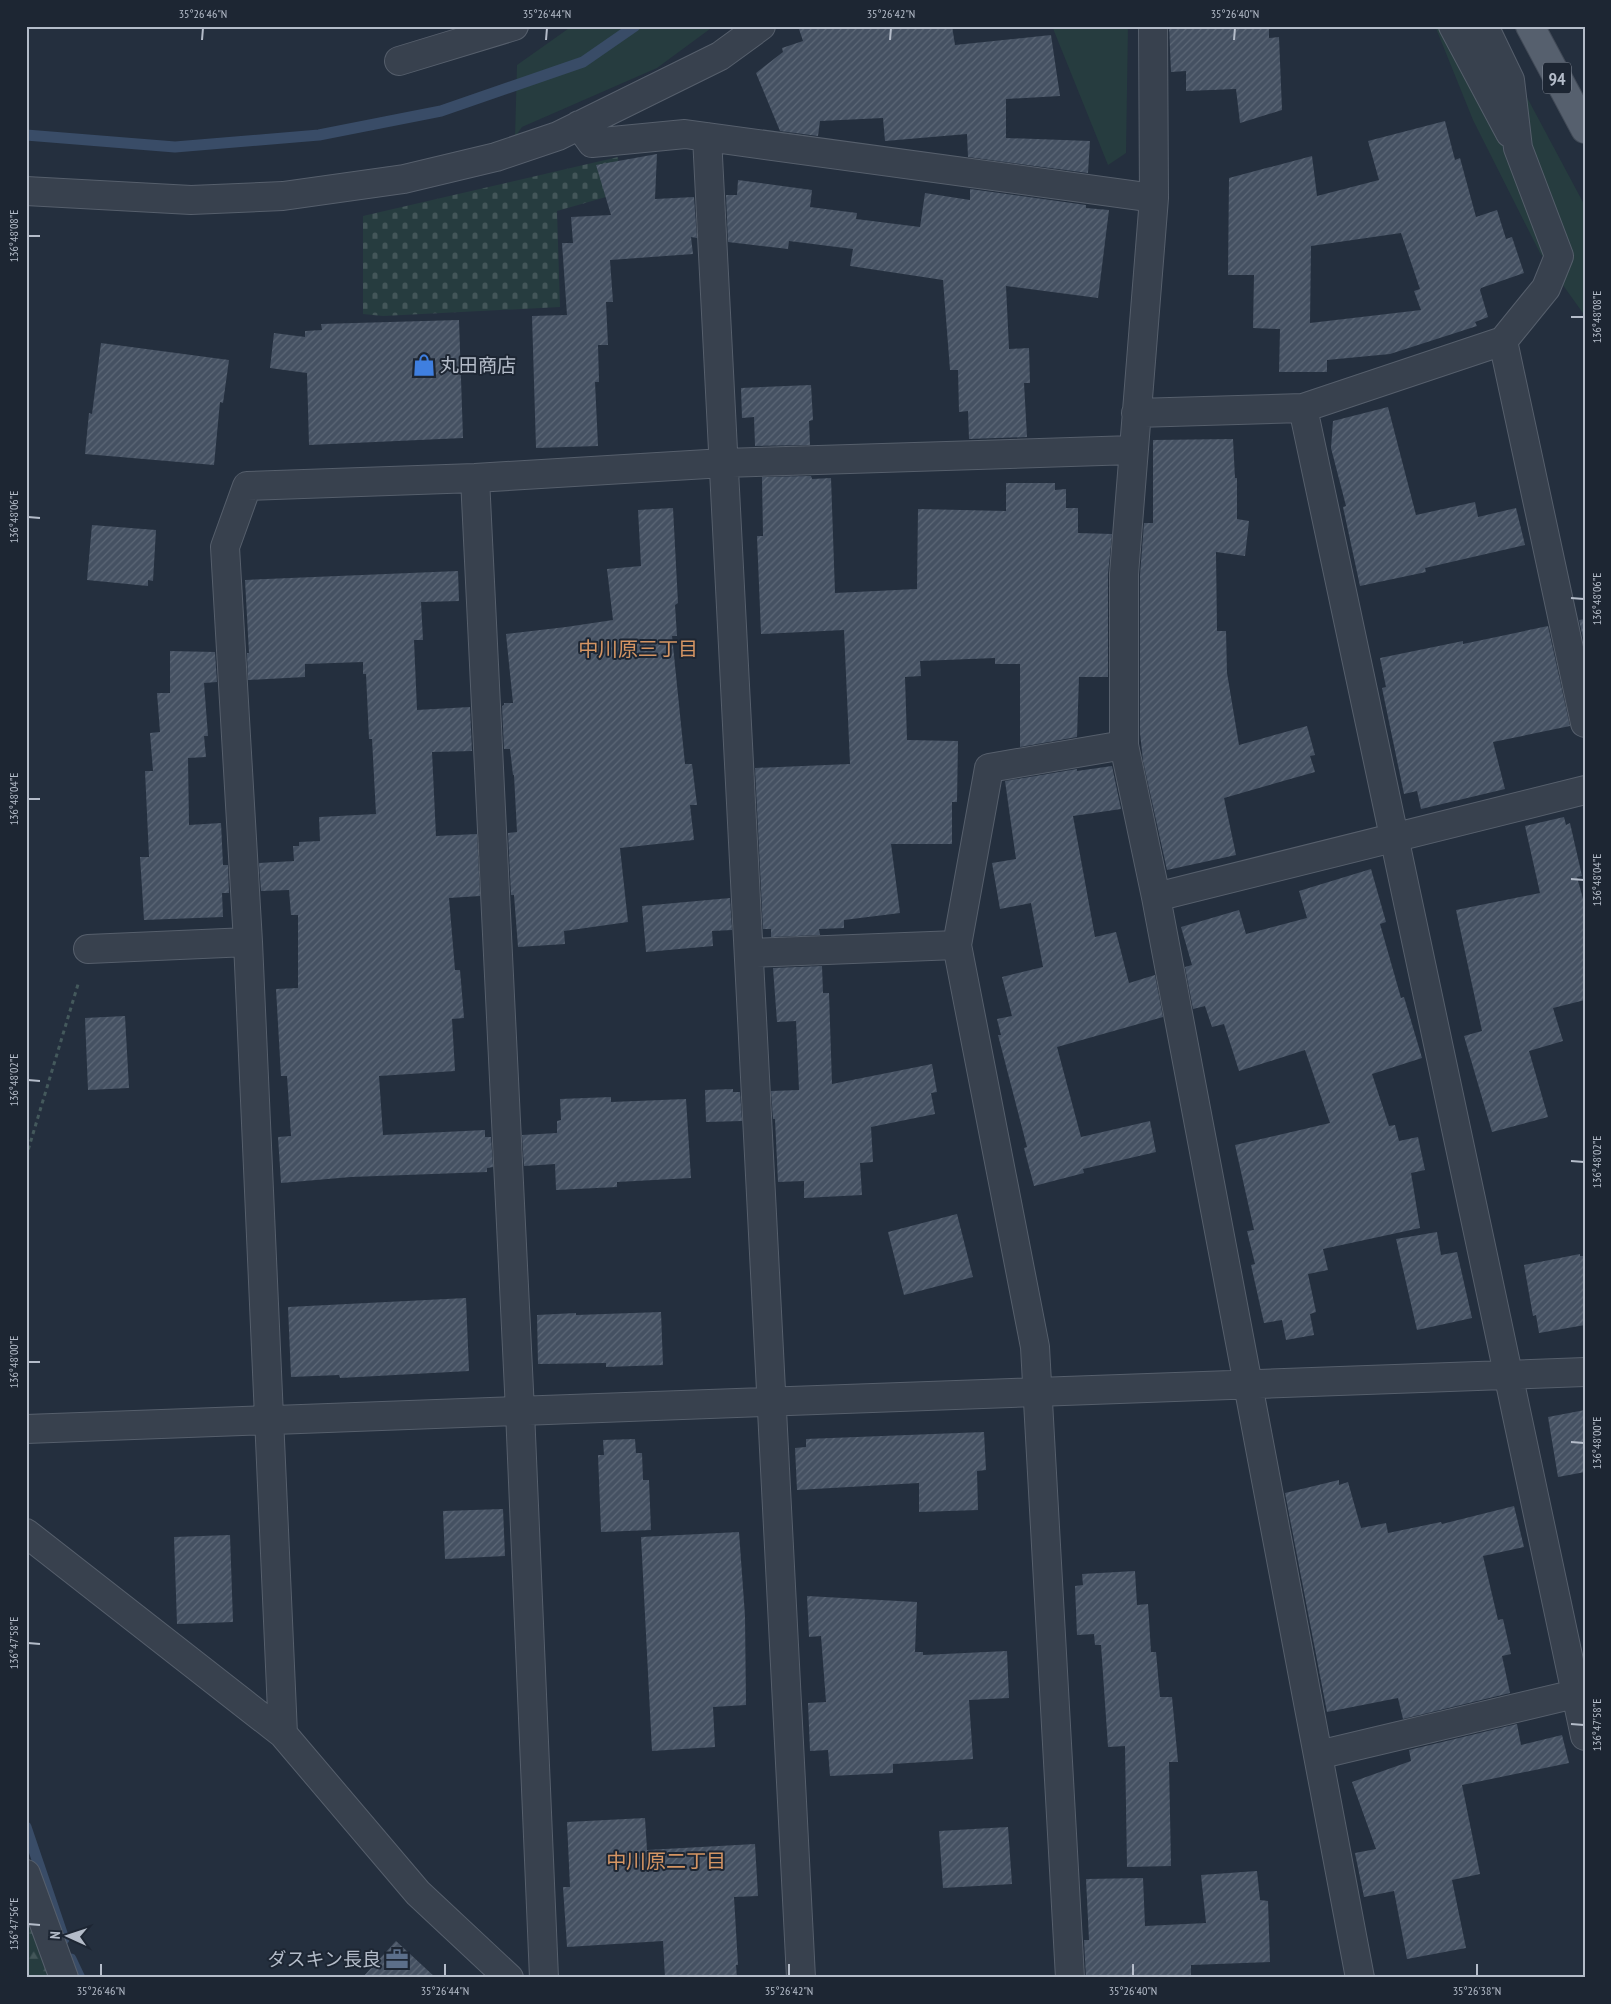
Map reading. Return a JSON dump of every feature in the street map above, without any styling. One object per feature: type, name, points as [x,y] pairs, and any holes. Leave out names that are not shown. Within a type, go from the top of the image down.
[{"type":"main road","name":"94","points":[[1530,26],[1585,129]]},
{"type":"street","points":[[399,61],[514,26]]},
{"type":"street","points":[[26,191],[191,200],[283,196],[404,179],[496,158],[558,136],[720,56],[761,26]]},
{"type":"street","points":[[1153,26],[1154,198],[1124,574],[1124,745],[1156,897],[1360,1978]]},
{"type":"street","points":[[1136,413],[1303,408],[1503,342],[1546,288],[1559,256],[1518,148],[1453,26]]},
{"type":"street","points":[[1484,26],[1510,80],[1518,148]]},
{"type":"street","points":[[579,125],[592,143],[684,134],[1154,198]]},
{"type":"street","points":[[707,137],[801,1978]]},
{"type":"street","points":[[1503,342],[1585,723]]},
{"type":"street","points":[[1303,408],[1585,1736]]},
{"type":"street","points":[[283,1734],[248,942],[225,546],[247,486],[475,478],[724,463],[1133,450]]},
{"type":"street","points":[[475,478],[520,1411],[544,1978]]},
{"type":"street","points":[[1070,1978],[1034,1347],[957,945],[989,768],[1124,745]]},
{"type":"street","points":[[1156,897],[1585,790]]},
{"type":"street","points":[[88,949],[248,942]]},
{"type":"street","points":[[749,953],[957,945]]},
{"type":"street","points":[[26,1429],[1585,1372]]},
{"type":"street","points":[[26,1533],[283,1734],[418,1893],[509,1978]]},
{"type":"street","points":[[1318,1755],[1576,1694]]},
{"type":"street","points":[[26,1874],[64,1978]]},
{"type":"path","points":[[26,1157],[88,949]]},
{"type":"green space","points":[[572,26],[714,26],[657,68],[522,127],[515,137],[517,65]]},
{"type":"green space","points":[[1052,26],[1128,26],[1126,153],[1108,165]]},
{"type":"green space","points":[[1435,26],[1489,26],[1585,206],[1585,316],[1540,253],[1473,120]]},
{"type":"green space","points":[[618,157],[620,193],[557,211],[560,307],[383,316],[363,314],[363,216]]},
{"type":"green space","points":[[26,1898],[54,1978],[26,1978]]},
{"type":"building","points":[[798,26],[952,26],[955,45],[1051,35],[1060,96],[1006,99],[1006,138],[1090,141],[1088,173],[968,157],[967,134],[885,141],[883,118],[820,121],[818,136],[780,131],[756,73],[783,52],[782,48],[803,41]]},
{"type":"building","points":[[1169,26],[1269,26],[1269,38],[1279,37],[1282,110],[1240,123],[1236,89],[1186,91],[1186,71],[1171,72]]},
{"type":"building","points":[[1445,121],[1455,160],[1460,158],[1476,217],[1497,210],[1506,239],[1512,237],[1524,273],[1481,288],[1488,317],[1475,322],[1477,326],[1390,354],[1327,360],[1327,372],[1279,372],[1280,329],[1253,328],[1254,275],[1228,275],[1229,178],[1312,156],[1317,196],[1379,180],[1368,141]],"holes":[[[1401,233],[1420,289],[1414,291],[1421,310],[1310,323],[1311,246]]]},
{"type":"building","points":[[657,154],[655,199],[694,197],[697,238],[691,237],[693,254],[610,260],[613,302],[606,302],[608,345],[598,345],[599,382],[595,382],[598,446],[536,448],[532,316],[567,315],[562,243],[573,243],[571,217],[611,215],[596,165]]},
{"type":"building","points":[[738,180],[812,190],[810,207],[857,213],[856,219],[920,227],[925,193],[970,200],[970,189],[1086,205],[1086,208],[1109,210],[1098,298],[1006,286],[1009,349],[1029,348],[1030,383],[1024,383],[1027,437],[969,439],[968,411],[959,412],[958,370],[950,370],[943,280],[850,266],[853,249],[789,241],[788,249],[728,242],[726,195],[737,195]]},
{"type":"building","points":[[459,320],[463,438],[309,445],[307,373],[270,368],[274,333],[305,337],[305,331],[322,330],[321,324]]},
{"type":"building","points":[[101,343],[229,360],[223,403],[220,402],[214,465],[85,454],[89,413],[92,414]]},
{"type":"building","points":[[811,385],[813,420],[809,421],[810,445],[755,446],[754,417],[742,418],[741,388]]},
{"type":"building","points":[[1388,407],[1416,515],[1475,502],[1478,517],[1516,508],[1525,545],[1425,568],[1426,572],[1360,586],[1343,507],[1346,506],[1331,448],[1333,421]]},
{"type":"building","points":[[1233,439],[1235,478],[1237,478],[1237,519],[1249,521],[1245,556],[1216,552],[1217,631],[1226,631],[1227,673],[1239,745],[1307,726],[1315,755],[1310,756],[1315,772],[1224,798],[1236,855],[1167,870],[1143,761],[1140,733],[1140,575],[1144,523],[1153,523],[1153,440]]},
{"type":"building","points":[[811,476],[812,479],[831,478],[835,593],[917,589],[918,509],[1006,511],[1006,483],[1055,483],[1055,490],[1066,489],[1066,508],[1078,508],[1078,533],[1112,534],[1108,574],[1108,677],[1079,677],[1077,737],[1020,747],[1020,664],[995,664],[995,658],[920,661],[921,676],[905,677],[907,740],[958,741],[957,802],[952,802],[952,844],[891,844],[900,913],[844,920],[844,928],[819,929],[820,935],[771,937],[771,929],[763,929],[755,768],[850,764],[844,630],[761,634],[757,536],[763,536],[762,477]]},
{"type":"building","points":[[673,508],[678,603],[675,605],[677,636],[672,636],[685,764],[692,764],[697,805],[690,805],[694,840],[620,848],[628,922],[564,931],[565,944],[518,947],[514,895],[511,895],[508,833],[517,832],[514,775],[510,749],[504,749],[502,706],[504,703],[513,703],[506,634],[613,620],[607,569],[641,566],[638,510]]},
{"type":"building","points":[[92,525],[156,530],[153,581],[148,580],[148,586],[87,580]]},
{"type":"building","points":[[458,571],[459,601],[421,602],[423,640],[414,640],[417,710],[470,707],[472,751],[432,752],[436,836],[477,834],[480,896],[449,898],[455,970],[460,970],[464,1018],[452,1019],[455,1071],[379,1076],[383,1135],[485,1130],[485,1137],[491,1137],[493,1167],[487,1168],[487,1172],[351,1177],[281,1183],[278,1137],[291,1136],[287,1076],[281,1076],[276,989],[298,988],[298,915],[291,915],[289,890],[261,891],[259,863],[294,861],[293,846],[299,846],[299,842],[320,841],[319,817],[376,814],[372,739],[369,739],[366,674],[363,674],[363,662],[305,664],[305,677],[248,680],[247,653],[249,653],[245,580]]},
{"type":"building","points":[[1585,619],[1585,647],[1579,620]]},
{"type":"building","points":[[1548,626],[1570,726],[1493,742],[1505,789],[1421,809],[1417,791],[1404,794],[1382,688],[1386,687],[1380,658],[1463,641],[1463,644]]},
{"type":"building","points":[[170,651],[215,652],[217,682],[204,683],[208,736],[204,736],[206,757],[188,758],[189,825],[221,823],[223,865],[228,865],[229,893],[222,893],[223,917],[144,920],[140,857],[149,857],[145,771],[153,771],[150,733],[160,732],[157,693],[170,693]]},
{"type":"building","points":[[1112,766],[1121,809],[1073,816],[1095,937],[1116,932],[1129,983],[1155,975],[1163,1017],[1057,1047],[1081,1137],[1150,1121],[1156,1152],[1083,1169],[1084,1173],[1034,1186],[1024,1148],[1027,1147],[998,1035],[1001,1035],[997,1019],[1012,1016],[1002,977],[1043,967],[1031,903],[1000,909],[992,863],[1016,859],[1005,781],[1077,769],[1077,771]]},
{"type":"building","points":[[1564,817],[1566,825],[1570,823],[1582,876],[1577,877],[1585,906],[1585,1000],[1553,1008],[1563,1041],[1529,1051],[1548,1117],[1492,1132],[1464,1036],[1482,1031],[1456,910],[1540,893],[1525,826]]},
{"type":"building","points":[[1371,869],[1386,922],[1380,924],[1401,998],[1404,997],[1422,1058],[1372,1074],[1389,1126],[1395,1125],[1399,1141],[1418,1137],[1425,1170],[1411,1173],[1420,1228],[1323,1249],[1328,1270],[1308,1274],[1316,1312],[1310,1314],[1314,1335],[1286,1340],[1282,1320],[1264,1323],[1251,1265],[1255,1264],[1247,1231],[1254,1230],[1235,1145],[1330,1123],[1305,1050],[1239,1071],[1224,1024],[1212,1027],[1205,1006],[1193,1009],[1185,967],[1192,965],[1181,927],[1239,910],[1246,934],[1307,918],[1299,891]]},
{"type":"building","points":[[730,898],[732,930],[712,931],[713,946],[646,952],[642,906]]},
{"type":"building","points":[[822,966],[823,993],[829,993],[832,1084],[932,1064],[937,1092],[931,1093],[935,1114],[871,1127],[873,1162],[860,1163],[862,1195],[804,1198],[804,1181],[778,1182],[775,1119],[773,1119],[771,1091],[799,1090],[796,1021],[777,1022],[773,968]]},
{"type":"building","points":[[125,1016],[129,1088],[88,1090],[85,1018]]},
{"type":"building","points":[[733,1089],[733,1092],[740,1092],[742,1121],[706,1122],[705,1090]]},
{"type":"building","points":[[611,1097],[611,1102],[686,1099],[691,1178],[617,1182],[617,1187],[556,1190],[555,1164],[524,1166],[522,1135],[557,1133],[557,1121],[561,1120],[560,1099]]},
{"type":"building","points":[[957,1214],[973,1277],[904,1295],[888,1232]]},
{"type":"building","points":[[1437,1232],[1441,1255],[1457,1252],[1472,1318],[1417,1330],[1396,1239]]},
{"type":"building","points":[[1580,1254],[1580,1256],[1585,1256],[1585,1325],[1539,1333],[1536,1315],[1533,1316],[1524,1265]]},
{"type":"building","points":[[466,1298],[469,1371],[340,1378],[339,1375],[291,1377],[288,1307]]},
{"type":"building","points":[[661,1312],[663,1365],[606,1367],[606,1363],[538,1364],[537,1315]]},
{"type":"building","points":[[1585,1410],[1585,1472],[1558,1477],[1548,1417]]},
{"type":"building","points":[[984,1432],[986,1470],[977,1471],[978,1510],[919,1512],[919,1483],[797,1490],[795,1448],[806,1447],[806,1439]]},
{"type":"building","points":[[635,1439],[636,1453],[642,1453],[643,1480],[649,1480],[651,1530],[601,1532],[598,1455],[604,1455],[603,1440]]},
{"type":"building","points":[[1339,1480],[1339,1485],[1348,1482],[1361,1528],[1386,1523],[1388,1533],[1441,1522],[1442,1524],[1514,1506],[1524,1547],[1483,1556],[1498,1620],[1503,1619],[1511,1654],[1502,1656],[1510,1693],[1403,1719],[1398,1698],[1327,1712],[1285,1493]]},
{"type":"building","points":[[503,1509],[505,1556],[445,1559],[443,1511]]},
{"type":"building","points":[[739,1532],[745,1616],[746,1705],[713,1707],[715,1747],[652,1751],[641,1537]]},
{"type":"building","points":[[230,1535],[233,1622],[177,1624],[174,1537]]},
{"type":"building","points":[[1135,1571],[1137,1605],[1148,1604],[1151,1652],[1156,1652],[1160,1697],[1172,1697],[1178,1762],[1169,1762],[1171,1866],[1127,1867],[1125,1746],[1108,1747],[1101,1645],[1095,1645],[1094,1634],[1077,1635],[1075,1586],[1083,1585],[1082,1574]]},
{"type":"building","points":[[807,1596],[917,1602],[915,1652],[923,1652],[923,1655],[1007,1651],[1009,1698],[969,1700],[973,1759],[893,1764],[893,1773],[830,1776],[828,1750],[810,1751],[808,1703],[826,1702],[821,1636],[809,1637]]},
{"type":"building","points":[[1517,1724],[1521,1745],[1562,1735],[1569,1763],[1462,1785],[1480,1874],[1452,1880],[1466,1948],[1407,1959],[1394,1891],[1364,1897],[1355,1853],[1376,1849],[1352,1782],[1411,1761],[1409,1750]]},
{"type":"building","points":[[645,1818],[647,1850],[755,1844],[758,1896],[734,1897],[737,1978],[665,1978],[663,1941],[567,1947],[563,1887],[570,1887],[567,1822]]},
{"type":"building","points":[[1008,1827],[1012,1884],[943,1888],[939,1831]]},
{"type":"building","points":[[1257,1871],[1260,1900],[1268,1901],[1270,1962],[1191,1965],[1191,1978],[1086,1978],[1084,1940],[1089,1940],[1086,1879],[1143,1878],[1145,1926],[1206,1923],[1201,1875]]},
{"type":"building","name":"ダスキン長良","points":[[396,1941],[436,1978],[362,1978]]},
{"type":"waterway","points":[[26,135],[175,147],[319,135],[441,111],[583,62],[635,26]]},
{"type":"waterway","points":[[26,1827],[64,1939]]},
{"type":"waterway","points":[[71,1959],[80,1978]]},
{"type":"place","name":"丸田商店","points":[[424,365]]},
{"type":"place","name":"ダスキン長良","points":[[397,1959]]},
{"type":"district","name":"中川原三丁目","points":[[638,649]]},
{"type":"district","name":"中川原二丁目","points":[[666,1861]]}]
